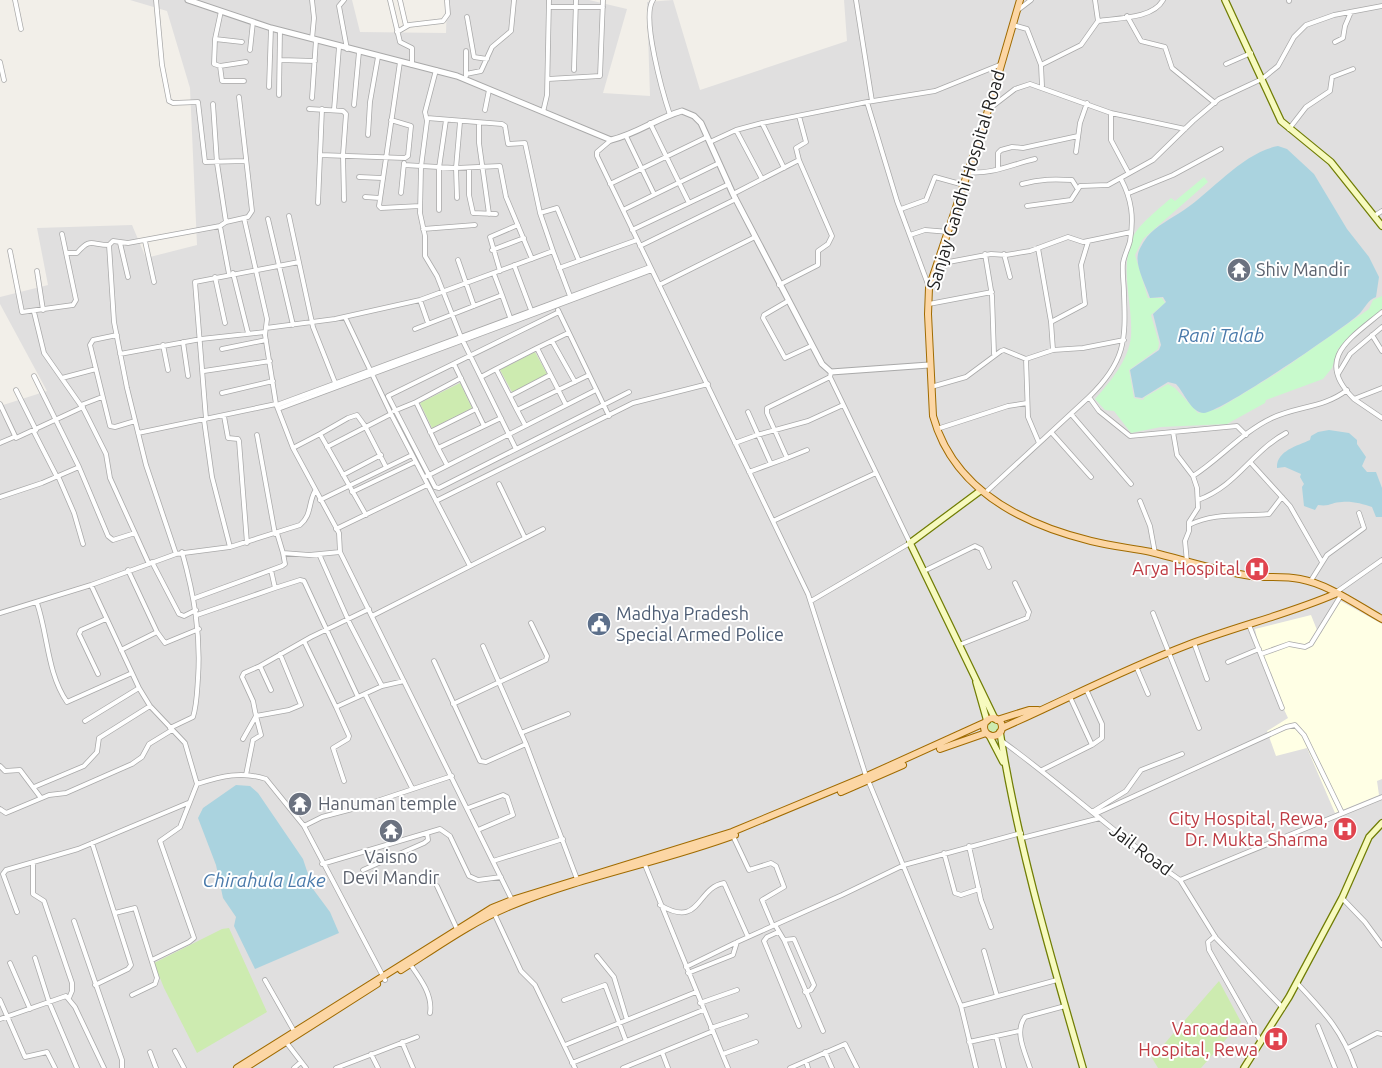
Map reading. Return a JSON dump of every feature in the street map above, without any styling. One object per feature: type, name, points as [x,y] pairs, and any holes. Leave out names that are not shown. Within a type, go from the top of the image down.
[{"type":"main road","name":"Sanjay Gandhi Hospital Road","points":[[1020,0],[989,109],[930,288],[930,388],[937,429],[956,465],[982,492],[1016,514],[1039,525],[1092,542],[1155,553],[1252,576],[1300,579],[1338,595],[1382,618]]},
{"type":"main road","points":[[1225,0],[1279,117],[1289,128],[1332,162],[1382,226]]},
{"type":"main road","points":[[982,492],[910,543],[958,646],[1001,730],[1006,766],[1042,929],[1083,1068]]},
{"type":"main road","points":[[245,1068],[457,929],[493,911],[733,836],[944,746],[987,734],[994,736],[1001,730],[1038,710],[1136,665],[1194,643],[1338,595]]},
{"type":"main road","points":[[976,680],[987,734],[1006,766]]},
{"type":"main road","points":[[237,1068],[294,1031],[410,964],[512,900],[732,832],[868,778],[985,722],[1029,710],[1038,710]]},
{"type":"main road","points":[[1244,1068],[1283,1008],[1342,898],[1369,837],[1382,822]]},
{"type":"street","points":[[15,0],[21,28]]},
{"type":"street","points":[[156,0],[162,63],[169,101],[173,103],[198,102],[204,161],[217,163],[245,161]]},
{"type":"street","points":[[188,0],[271,28],[358,52],[466,77],[489,90],[611,140]]},
{"type":"street","points":[[312,0],[314,18],[312,98]]},
{"type":"street","points":[[344,0],[339,6],[347,49]]},
{"type":"street","points":[[390,0],[397,32],[402,44],[412,48],[412,65]]},
{"type":"street","points":[[400,0],[406,26]]},
{"type":"street","points":[[466,77],[479,73],[492,47],[512,29],[514,0]]},
{"type":"street","points":[[543,112],[547,100],[549,0]]},
{"type":"street","points":[[574,70],[576,0]]},
{"type":"street","points":[[548,79],[600,76],[603,0]]},
{"type":"street","points":[[653,0],[649,9],[653,48],[670,114]]},
{"type":"street","points":[[856,0],[872,101]]},
{"type":"street","points":[[1016,12],[1031,0]]},
{"type":"street","points":[[1041,65],[1081,45],[1098,21],[1095,0]]},
{"type":"street","points":[[1098,21],[1148,12],[1158,8],[1163,0]]},
{"type":"street","points":[[397,32],[406,26],[443,20],[448,14],[447,1]]},
{"type":"street","points":[[1077,188],[1108,185],[1160,155],[1185,129],[1215,103],[1262,79],[1281,62],[1294,37],[1302,28],[1334,15],[1382,6]]},
{"type":"street","points":[[549,7],[603,7]]},
{"type":"street","points":[[221,11],[215,39],[215,65],[246,62]]},
{"type":"street","points":[[1334,42],[1344,38],[1345,26],[1351,12]]},
{"type":"street","points":[[467,16],[474,57],[487,59]]},
{"type":"street","points":[[1127,16],[1141,41],[1165,47],[1172,68],[1215,103]]},
{"type":"street","points":[[250,50],[253,22]]},
{"type":"street","points":[[1013,24],[1027,29],[1041,65],[1042,86]]},
{"type":"street","points":[[269,87],[271,28]]},
{"type":"street","points":[[279,95],[280,30]]},
{"type":"street","points":[[215,39],[242,42]]},
{"type":"street","points":[[334,110],[340,47]]},
{"type":"street","points":[[466,51],[466,77]]},
{"type":"street","points":[[354,105],[358,52]]},
{"type":"street","points":[[1226,64],[1251,53]]},
{"type":"street","points":[[368,135],[370,102],[378,57]]},
{"type":"street","points":[[280,60],[314,61]]},
{"type":"street","points":[[0,62],[4,80]]},
{"type":"street","points":[[400,62],[382,178],[381,208],[420,206]]},
{"type":"street","points":[[610,184],[666,157],[736,130],[866,102],[935,92],[1002,64]]},
{"type":"street","points":[[220,66],[222,81],[244,81]]},
{"type":"street","points":[[1289,128],[1306,107],[1330,92],[1332,78],[1352,69]]},
{"type":"street","points":[[436,70],[425,112],[427,118],[421,167],[420,206],[426,260],[434,270],[462,339],[516,449]]},
{"type":"street","points":[[989,109],[1022,85],[1030,84],[1042,86],[1111,113],[1185,129]]},
{"type":"street","points":[[485,110],[489,90]]},
{"type":"street","points":[[66,253],[77,253],[83,245],[89,242],[108,245],[113,241],[120,243],[145,241],[220,226],[226,222],[250,216],[252,211],[239,97]]},
{"type":"street","points":[[866,102],[901,209],[930,288]]},
{"type":"street","points":[[1076,152],[1078,136],[1087,103]]},
{"type":"street","points":[[212,104],[217,163],[226,222]]},
{"type":"street","points":[[309,109],[343,111],[346,116],[342,155],[344,200]]},
{"type":"street","points":[[318,203],[322,110]]},
{"type":"street","points":[[811,601],[910,543],[830,375],[811,346],[734,197],[701,123],[694,116],[682,111],[670,114],[626,136],[611,140],[597,152],[597,156],[811,601],[868,778],[961,1006],[976,1068]]},
{"type":"street","points":[[1111,113],[1111,140],[1128,172]]},
{"type":"street","points":[[779,285],[818,265],[818,251],[828,244],[832,236],[799,160],[796,148],[806,142],[799,116]]},
{"type":"street","points":[[427,118],[502,124],[508,144],[525,143],[540,213],[570,296]]},
{"type":"street","points":[[320,154],[404,158],[408,156],[411,126],[391,120]]},
{"type":"street","points":[[439,210],[439,168],[446,120]]},
{"type":"street","points":[[457,198],[456,168],[460,122]]},
{"type":"street","points":[[479,122],[479,143],[484,167],[489,214]]},
{"type":"street","points":[[650,123],[689,203]]},
{"type":"street","points":[[762,123],[784,168]]},
{"type":"street","points":[[736,130],[762,179]]},
{"type":"street","points":[[626,136],[654,194]]},
{"type":"street","points":[[998,168],[998,154],[1001,150],[1012,147],[1023,148],[1078,136]]},
{"type":"street","points":[[1129,193],[1173,175],[1221,149]]},
{"type":"street","points":[[401,193],[404,158]]},
{"type":"street","points":[[968,172],[983,173],[1034,159]]},
{"type":"street","points":[[640,246],[734,197],[762,179],[799,160]]},
{"type":"street","points":[[623,210],[719,163]]},
{"type":"street","points":[[404,165],[439,168],[500,166],[506,197],[532,259]]},
{"type":"street","points":[[469,168],[472,211],[475,214],[496,214]]},
{"type":"street","points":[[359,177],[382,178]]},
{"type":"street","points":[[901,209],[926,200],[935,177],[964,185]]},
{"type":"street","points":[[1022,184],[1047,178],[1057,181],[1072,180],[1077,188]]},
{"type":"street","points":[[982,492],[1102,385],[1116,364],[1124,340],[1123,263],[1131,232],[1133,212],[1129,193],[1121,178]]},
{"type":"street","points":[[632,230],[728,184]]},
{"type":"street","points":[[1027,206],[1070,200],[1074,197],[1077,188]]},
{"type":"street","points":[[365,197],[380,198]]},
{"type":"street","points":[[540,213],[557,208],[579,261]]},
{"type":"street","points":[[1374,216],[1382,211]]},
{"type":"street","points":[[289,216],[312,323],[336,385]]},
{"type":"street","points":[[244,218],[266,316],[266,340],[277,406],[294,448],[336,529],[340,552],[512,900]]},
{"type":"street","points":[[268,219],[293,325]]},
{"type":"street","points":[[500,271],[492,250],[490,238],[518,225]]},
{"type":"street","points":[[220,226],[231,274],[248,333]]},
{"type":"street","points":[[423,229],[475,226]]},
{"type":"street","points":[[910,235],[925,230],[948,232]]},
{"type":"street","points":[[938,264],[985,254],[1004,254],[1038,248],[1068,237],[1088,242],[1131,232]]},
{"type":"street","points":[[10,251],[21,310],[24,312],[34,312],[71,306],[76,303],[62,234]]},
{"type":"street","points":[[659,285],[755,237]]},
{"type":"street","points":[[492,250],[524,238]]},
{"type":"street","points":[[559,268],[637,240]]},
{"type":"street","points":[[145,241],[154,282]]},
{"type":"street","points":[[1051,322],[1085,304],[1081,265],[1088,242]]},
{"type":"street","points":[[120,243],[128,276]]},
{"type":"street","points":[[108,245],[120,354],[138,433],[176,554]]},
{"type":"street","points":[[1038,248],[1051,322],[1053,350]]},
{"type":"street","points":[[120,354],[201,339],[312,323],[420,300],[553,251]]},
{"type":"street","points":[[985,254],[992,292],[994,354]]},
{"type":"street","points":[[1004,254],[1010,277]]},
{"type":"street","points":[[458,260],[474,306]]},
{"type":"street","points":[[230,547],[212,477],[205,420],[204,371],[194,284],[198,280],[299,262]]},
{"type":"street","points":[[514,266],[532,310]]},
{"type":"street","points":[[511,321],[532,310],[651,269]]},
{"type":"street","points":[[138,433],[277,406],[556,306],[651,269]]},
{"type":"street","points":[[36,271],[43,310]]},
{"type":"street","points":[[494,274],[511,321]]},
{"type":"street","points":[[215,277],[225,323]]},
{"type":"street","points":[[929,304],[992,292]]},
{"type":"street","points":[[415,329],[502,295]]},
{"type":"street","points":[[420,300],[428,323]]},
{"type":"street","points":[[788,301],[764,315],[763,318],[785,358],[811,346]]},
{"type":"street","points":[[556,306],[609,416]]},
{"type":"street","points":[[34,312],[44,353],[82,406],[106,454],[108,474],[151,563],[179,614],[184,616],[196,610]]},
{"type":"street","points":[[559,312],[388,396],[392,413],[415,462],[425,476],[437,489],[629,392]]},
{"type":"street","points":[[1382,312],[1341,348],[1336,358],[1338,374],[1354,399],[1382,417]]},
{"type":"street","points":[[345,317],[425,476],[427,485],[470,566]]},
{"type":"street","points":[[1338,374],[1350,354],[1382,327]]},
{"type":"street","points":[[481,377],[568,333]]},
{"type":"street","points":[[117,335],[92,341],[96,369],[112,427],[135,421]]},
{"type":"street","points":[[1372,335],[1382,351]]},
{"type":"street","points":[[222,348],[266,340]]},
{"type":"street","points":[[552,340],[575,382]]},
{"type":"street","points":[[930,388],[970,375],[994,354],[1004,350],[1026,359],[1053,350],[1083,348],[1124,340]]},
{"type":"street","points":[[183,342],[188,376]]},
{"type":"street","points":[[164,346],[168,370]]},
{"type":"street","points":[[536,348],[566,405]]},
{"type":"street","points":[[1026,359],[1027,403],[1031,426],[1039,443]]},
{"type":"street","points":[[204,371],[270,361]]},
{"type":"street","points":[[454,364],[484,426]]},
{"type":"street","points":[[787,458],[767,413],[769,406],[830,375],[929,365]]},
{"type":"street","points":[[62,378],[96,369]]},
{"type":"street","points":[[496,369],[525,425]]},
{"type":"street","points":[[277,406],[372,373]]},
{"type":"street","points":[[510,396],[550,375]]},
{"type":"street","points":[[517,410],[589,375]]},
{"type":"street","points":[[34,376],[79,467],[110,538],[113,540],[135,533]]},
{"type":"street","points":[[327,447],[461,378]]},
{"type":"street","points":[[222,393],[273,380]]},
{"type":"street","points":[[436,502],[644,399],[708,384]]},
{"type":"street","points":[[1354,399],[1382,388]]},
{"type":"street","points":[[16,390],[74,513],[82,544]]},
{"type":"street","points":[[425,476],[596,390]]},
{"type":"street","points":[[1193,476],[1246,435],[1271,419],[1292,410],[1323,404],[1347,390]]},
{"type":"street","points":[[0,443],[35,431],[102,396]]},
{"type":"street","points":[[1089,397],[1099,411],[1130,436],[1237,426],[1246,435]]},
{"type":"street","points":[[416,402],[447,465]]},
{"type":"street","points":[[937,429],[1008,406],[1027,403]]},
{"type":"street","points":[[0,404],[14,437]]},
{"type":"street","points":[[735,443],[757,434],[808,421],[843,405]]},
{"type":"street","points":[[430,432],[476,409]]},
{"type":"street","points":[[748,412],[771,464]]},
{"type":"street","points":[[1071,414],[1131,484]]},
{"type":"street","points":[[294,448],[354,415],[359,417],[365,426],[386,467]]},
{"type":"street","points":[[224,416],[228,438],[238,439],[239,441],[247,543]]},
{"type":"street","points":[[438,448],[501,418]]},
{"type":"street","points":[[1051,432],[1091,477]]},
{"type":"street","points":[[1172,432],[1177,455],[1193,476],[1198,488],[1198,508],[1189,525],[1185,541],[1187,562]]},
{"type":"street","points":[[320,434],[366,514]]},
{"type":"street","points":[[1198,500],[1218,492],[1251,463],[1264,447],[1286,434]]},
{"type":"street","points":[[194,598],[284,565],[283,553],[276,534],[258,435]]},
{"type":"street","points":[[749,472],[807,450]]},
{"type":"street","points":[[343,475],[381,455]]},
{"type":"street","points":[[320,500],[412,455]]},
{"type":"street","points":[[352,492],[415,462]]},
{"type":"street","points":[[1251,463],[1290,506],[1322,562]]},
{"type":"street","points":[[1,495],[57,477],[79,467]]},
{"type":"street","points":[[773,522],[876,474]]},
{"type":"street","points":[[499,484],[525,538]]},
{"type":"street","points":[[336,529],[427,485]]},
{"type":"street","points":[[0,613],[91,585],[182,552],[230,547],[276,534],[304,522],[315,491]]},
{"type":"street","points":[[1189,525],[1212,517],[1242,513],[1269,514],[1282,497]]},
{"type":"street","points":[[1140,501],[1150,526],[1155,553]]},
{"type":"street","points":[[1310,582],[1327,555],[1364,528],[1359,513]]},
{"type":"street","points":[[372,616],[543,530]]},
{"type":"street","points":[[924,571],[975,546],[981,549],[989,567]]},
{"type":"street","points":[[0,809],[6,813],[41,798],[66,793],[132,764],[142,757],[149,744],[190,719],[195,709],[199,629],[194,598],[182,552]]},
{"type":"street","points":[[283,553],[319,554],[340,552]]},
{"type":"street","points":[[319,554],[347,618],[382,686]]},
{"type":"street","points":[[1228,662],[1289,644],[1305,647],[1311,644],[1338,595],[1382,560]]},
{"type":"street","points":[[128,570],[157,632],[165,643],[199,629]]},
{"type":"street","points":[[271,570],[275,588]]},
{"type":"street","points":[[197,616],[302,580],[358,697]]},
{"type":"street","points":[[958,646],[1028,618],[1030,612],[1015,583]]},
{"type":"street","points":[[91,585],[139,688],[150,706],[185,743],[198,784]]},
{"type":"street","points":[[37,603],[44,623],[50,664],[66,702],[132,674]]},
{"type":"street","points":[[246,774],[254,740],[261,734],[253,701],[242,677],[244,672],[260,666],[347,618],[369,609]]},
{"type":"street","points":[[1152,613],[1199,728]]},
{"type":"street","points":[[98,674],[79,634],[81,630],[106,619]]},
{"type":"street","points":[[453,704],[546,660],[547,656],[531,623]]},
{"type":"street","points":[[1249,625],[1282,708]]},
{"type":"street","points":[[121,650],[157,632]]},
{"type":"street","points":[[304,641],[348,736],[348,739],[333,746],[344,781]]},
{"type":"street","points":[[1194,643],[1207,679]]},
{"type":"street","points":[[482,646],[526,744],[577,879]]},
{"type":"street","points":[[256,716],[289,710],[301,705],[280,654]]},
{"type":"street","points":[[434,661],[480,761],[486,762],[526,744]]},
{"type":"street","points":[[1136,665],[1148,694]]},
{"type":"street","points":[[260,666],[271,690]]},
{"type":"street","points":[[336,707],[382,686],[404,681]]},
{"type":"street","points":[[85,721],[139,688]]},
{"type":"street","points":[[1042,770],[1102,738],[1104,728],[1086,689]]},
{"type":"street","points":[[365,694],[412,788]]},
{"type":"street","points":[[1070,696],[1092,745]]},
{"type":"street","points":[[34,787],[84,766],[97,752],[99,738],[150,706]]},
{"type":"street","points":[[521,733],[568,714]]},
{"type":"street","points":[[243,739],[256,716]]},
{"type":"street","points":[[1094,813],[1286,727],[1295,725],[1304,734],[1342,813]]},
{"type":"street","name":"Jail Road","points":[[1002,741],[1042,770],[1146,856],[1180,880],[1382,797]]},
{"type":"street","points":[[1094,813],[1126,791],[1141,770],[1182,754]]},
{"type":"street","points":[[0,766],[5,771],[20,770],[41,798]]},
{"type":"street","points":[[152,960],[194,938],[160,840],[180,826],[188,803],[198,784],[227,775],[246,774],[266,779],[304,826],[322,864],[384,978]]},
{"type":"street","points":[[304,826],[322,817],[356,808],[452,776]]},
{"type":"street","points":[[468,808],[503,795],[507,797],[513,815],[478,830]]},
{"type":"street","points":[[17,912],[4,872],[92,843],[188,803]]},
{"type":"street","points":[[686,967],[748,937],[842,896],[904,864],[969,846],[1100,818]]},
{"type":"street","points":[[322,864],[427,833],[444,830],[450,836],[466,874],[473,879],[501,877]]},
{"type":"street","points":[[363,870],[424,843],[428,840],[427,833]]},
{"type":"street","points":[[733,836],[749,870],[771,863],[776,866],[784,887],[762,900],[774,926],[784,940],[823,1030]]},
{"type":"street","points":[[493,861],[563,839]]},
{"type":"street","points":[[92,843],[132,965],[128,969],[95,985]]},
{"type":"street","points":[[969,846],[979,889],[991,927]]},
{"type":"street","points":[[944,853],[955,893],[961,895],[979,889]]},
{"type":"street","points":[[33,862],[33,894],[44,900],[72,983],[72,991],[69,998]]},
{"type":"street","points":[[644,865],[728,1068]]},
{"type":"street","points":[[1180,880],[1215,936],[1283,1008]]},
{"type":"street","points":[[660,905],[673,913],[682,913],[701,902],[714,887],[724,883],[748,937]]},
{"type":"street","points":[[437,886],[457,929]]},
{"type":"street","points":[[1342,898],[1365,922],[1382,945]]},
{"type":"street","points":[[115,913],[135,908],[157,981],[132,995]]},
{"type":"street","points":[[493,911],[521,971],[535,985],[575,1068]]},
{"type":"street","points":[[74,921],[122,1060],[122,1068]]},
{"type":"street","points":[[778,932],[767,937],[764,941],[799,1026]]},
{"type":"street","points":[[1215,936],[1208,942],[1209,950],[1261,1042]]},
{"type":"street","points":[[784,940],[794,939],[814,986],[811,990],[805,992]]},
{"type":"street","points":[[688,973],[733,955],[736,952],[735,943]]},
{"type":"street","points":[[984,951],[997,996]]},
{"type":"street","points":[[597,956],[614,977],[627,1020]]},
{"type":"street","points":[[35,958],[49,1002],[77,1068]]},
{"type":"street","points":[[10,963],[30,1009]]},
{"type":"street","points":[[410,964],[424,987],[431,1007],[430,1013]]},
{"type":"street","points":[[264,980],[294,1031]]},
{"type":"street","points":[[961,1006],[1057,980]]},
{"type":"street","points":[[1297,983],[1333,1022],[1348,1048],[1356,1068]]},
{"type":"street","points":[[564,1000],[605,985],[626,1041]]},
{"type":"street","points":[[700,1003],[737,990]]},
{"type":"street","points":[[565,1045],[696,992]]},
{"type":"street","points":[[0,1019],[64,996],[69,998],[104,1068]]},
{"type":"street","points":[[0,1000],[25,1057],[47,1052],[55,1068]]},
{"type":"street","points":[[1030,1068],[1019,1031],[1025,1017],[1065,1006]]},
{"type":"street","points":[[572,1063],[703,1010]]},
{"type":"street","points":[[623,1068],[746,1016]]},
{"type":"street","points":[[1318,1026],[1335,1068]]},
{"type":"street","points":[[969,1042],[1019,1031]]},
{"type":"street","points":[[1348,1048],[1377,1033],[1382,1034]]},
{"type":"street","points":[[996,1036],[1004,1068]]},
{"type":"street","points":[[336,1068],[417,1037]]},
{"type":"street","points":[[286,1042],[306,1068]]},
{"type":"street","points":[[402,1042],[413,1068]]},
{"type":"street","points":[[722,1054],[756,1042]]},
{"type":"street","points":[[790,1068],[846,1044],[857,1068]]},
{"type":"street","points":[[175,1051],[184,1068]]},
{"type":"street","points":[[150,1052],[156,1068]]},
{"type":"street","points":[[662,1052],[668,1068]]},
{"type":"street","points":[[825,1052],[832,1068]]},
{"type":"street","points":[[371,1054],[378,1068]]},
{"type":"street","points":[[806,1061],[808,1068]]},
{"type":"street","points":[[294,1068],[301,1062]]},
{"type":"shaded area","points":[[130,0],[352,0],[360,32],[446,33],[447,0],[589,0],[627,9],[603,93],[650,96],[647,2],[673,0],[700,90],[847,41],[844,0],[1382,0],[1382,1068],[0,1068],[0,406],[47,391],[0,304],[0,297],[48,285],[37,228],[132,225],[146,258],[197,245],[190,88],[167,11]]},
{"type":"shaded area","points":[[1339,600],[1382,624],[1382,779],[1377,781],[1379,795],[1335,813],[1307,748],[1276,756],[1267,731],[1288,718],[1262,663],[1255,629],[1311,615],[1317,630],[1321,633]]},
{"type":"green space","points":[[1204,177],[1208,182],[1143,239],[1135,255],[1148,298],[1162,298],[1165,303],[1151,315],[1159,343],[1158,349],[1129,370],[1134,398],[1143,400],[1168,384],[1175,388],[1198,413],[1218,409],[1279,372],[1369,309],[1373,300],[1382,296],[1382,310],[1338,349],[1332,368],[1323,379],[1266,400],[1265,403],[1227,424],[1161,427],[1131,433],[1114,411],[1105,410],[1095,399],[1118,370],[1127,354],[1131,336],[1127,273],[1129,249],[1136,232],[1150,216],[1171,198],[1175,201]]},
{"type":"green space","points":[[535,352],[547,374],[512,392],[500,370]]},
{"type":"green space","points":[[460,383],[472,408],[432,428],[420,403]]},
{"type":"green space","points":[[995,721],[998,722],[998,732],[991,733],[988,732],[987,725],[988,722]]},
{"type":"green space","points":[[229,928],[267,1012],[197,1053],[164,988],[154,963],[222,929]]},
{"type":"green space","points":[[1219,981],[1241,1022],[1201,1068],[1158,1068],[1152,1058]]},
{"type":"water","name":"Rani Talab","points":[[1278,146],[1287,149],[1314,174],[1347,229],[1369,257],[1379,277],[1376,297],[1370,300],[1358,315],[1329,337],[1281,370],[1215,409],[1204,413],[1195,410],[1176,384],[1168,382],[1142,398],[1135,397],[1130,370],[1159,350],[1161,345],[1153,314],[1166,302],[1163,297],[1150,298],[1141,276],[1137,259],[1140,247],[1147,237],[1164,222],[1195,202],[1241,164],[1265,150]],"holes":[[[1241,263],[1246,272],[1237,276],[1232,267]]]},
{"type":"water","points":[[1329,430],[1349,433],[1357,440],[1357,444],[1366,457],[1362,466],[1367,472],[1376,472],[1382,488],[1382,517],[1376,517],[1372,507],[1354,502],[1318,505],[1315,510],[1304,506],[1302,487],[1304,484],[1300,477],[1301,474],[1285,467],[1277,468],[1280,457],[1288,450],[1310,440],[1311,436],[1318,432]]},
{"type":"water","name":"Chirahula Lake","points":[[236,785],[250,786],[258,793],[303,859],[313,889],[330,912],[339,933],[255,969],[234,926],[236,917],[223,898],[216,865],[198,818],[203,808]]},
{"type":"place","name":"Shiv Mandir","points":[[1239,270]]},
{"type":"place","name":"Arya Hospital","points":[[1257,569]]},
{"type":"place","name":"Madhya Pradesh Special Armed Police","points":[[599,624]]},
{"type":"place","name":"Hanuman temple","points":[[300,804]]},
{"type":"place","name":"City Hospital, Rewa, Dr. Mukta Sharma","points":[[1345,829]]},
{"type":"place","name":"Vaisno Devi Mandir","points":[[391,831]]},
{"type":"place","name":"Varoadaan Hospital, Rewa","points":[[1276,1039]]}]
